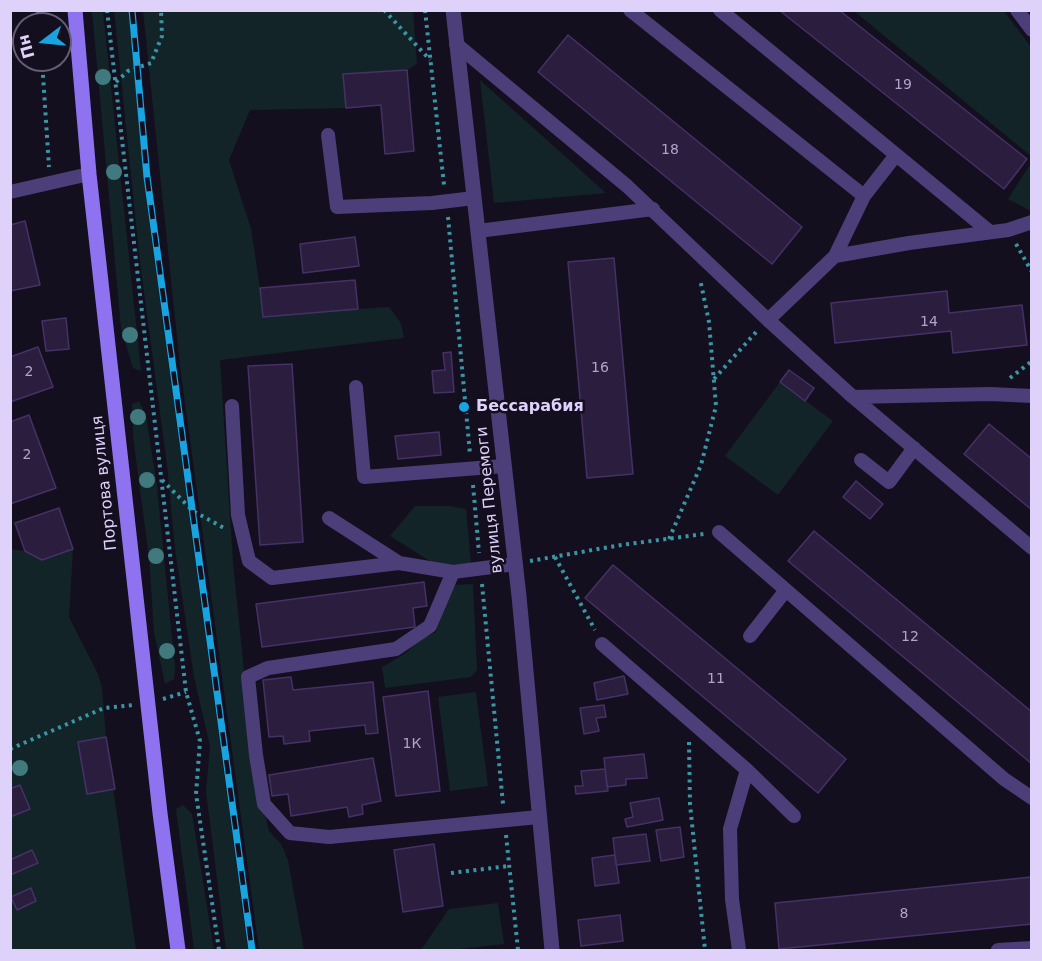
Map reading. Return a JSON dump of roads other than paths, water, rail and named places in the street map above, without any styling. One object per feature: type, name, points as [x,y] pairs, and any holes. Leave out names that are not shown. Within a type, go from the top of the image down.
[{"type":"main road","name":"Портова вулиця","points":[[75,10],[89,174],[147,704],[178,951]]},
{"type":"street","name":"вулиця Перемоги","points":[[453,10],[515,564],[552,951]]},
{"type":"lane","points":[[630,10],[864,196]]},
{"type":"lane","points":[[720,10],[990,232]]},
{"type":"lane","points":[[1017,10],[1032,30]]},
{"type":"lane","points":[[456,44],[618,178],[853,397],[1032,548]]},
{"type":"lane","points":[[328,135],[337,207],[432,203],[474,198]]},
{"type":"lane","points":[[768,320],[835,256],[864,196],[896,155]]},
{"type":"lane","points":[[10,192],[89,174]]},
{"type":"lane","points":[[478,231],[653,210]]},
{"type":"lane","points":[[835,256],[1008,230],[1032,222]]},
{"type":"lane","points":[[356,387],[364,477],[504,466]]},
{"type":"lane","points":[[853,397],[990,394],[1032,396]]},
{"type":"lane","points":[[232,406],[238,515],[243,538],[249,561],[272,578],[399,563],[453,572],[515,564]]},
{"type":"lane","points":[[861,460],[889,482],[914,448]]},
{"type":"lane","points":[[329,518],[399,563]]},
{"type":"lane","points":[[719,532],[1004,779],[1032,798]]},
{"type":"lane","points":[[453,572],[430,626],[396,650],[268,668],[248,677],[256,755],[264,804],[290,833],[329,837],[539,817]]},
{"type":"lane","points":[[750,636],[786,590]]},
{"type":"lane","points":[[602,644],[747,770],[794,816]]},
{"type":"lane","points":[[740,951],[732,899],[730,829],[747,770]]},
{"type":"lane","points":[[998,951],[1032,948]]},
{"type":"railway","points":[[132,10],[147,177],[252,950]]},
{"type":"place","name":"Бессарабия","points":[[464,407]]}]
